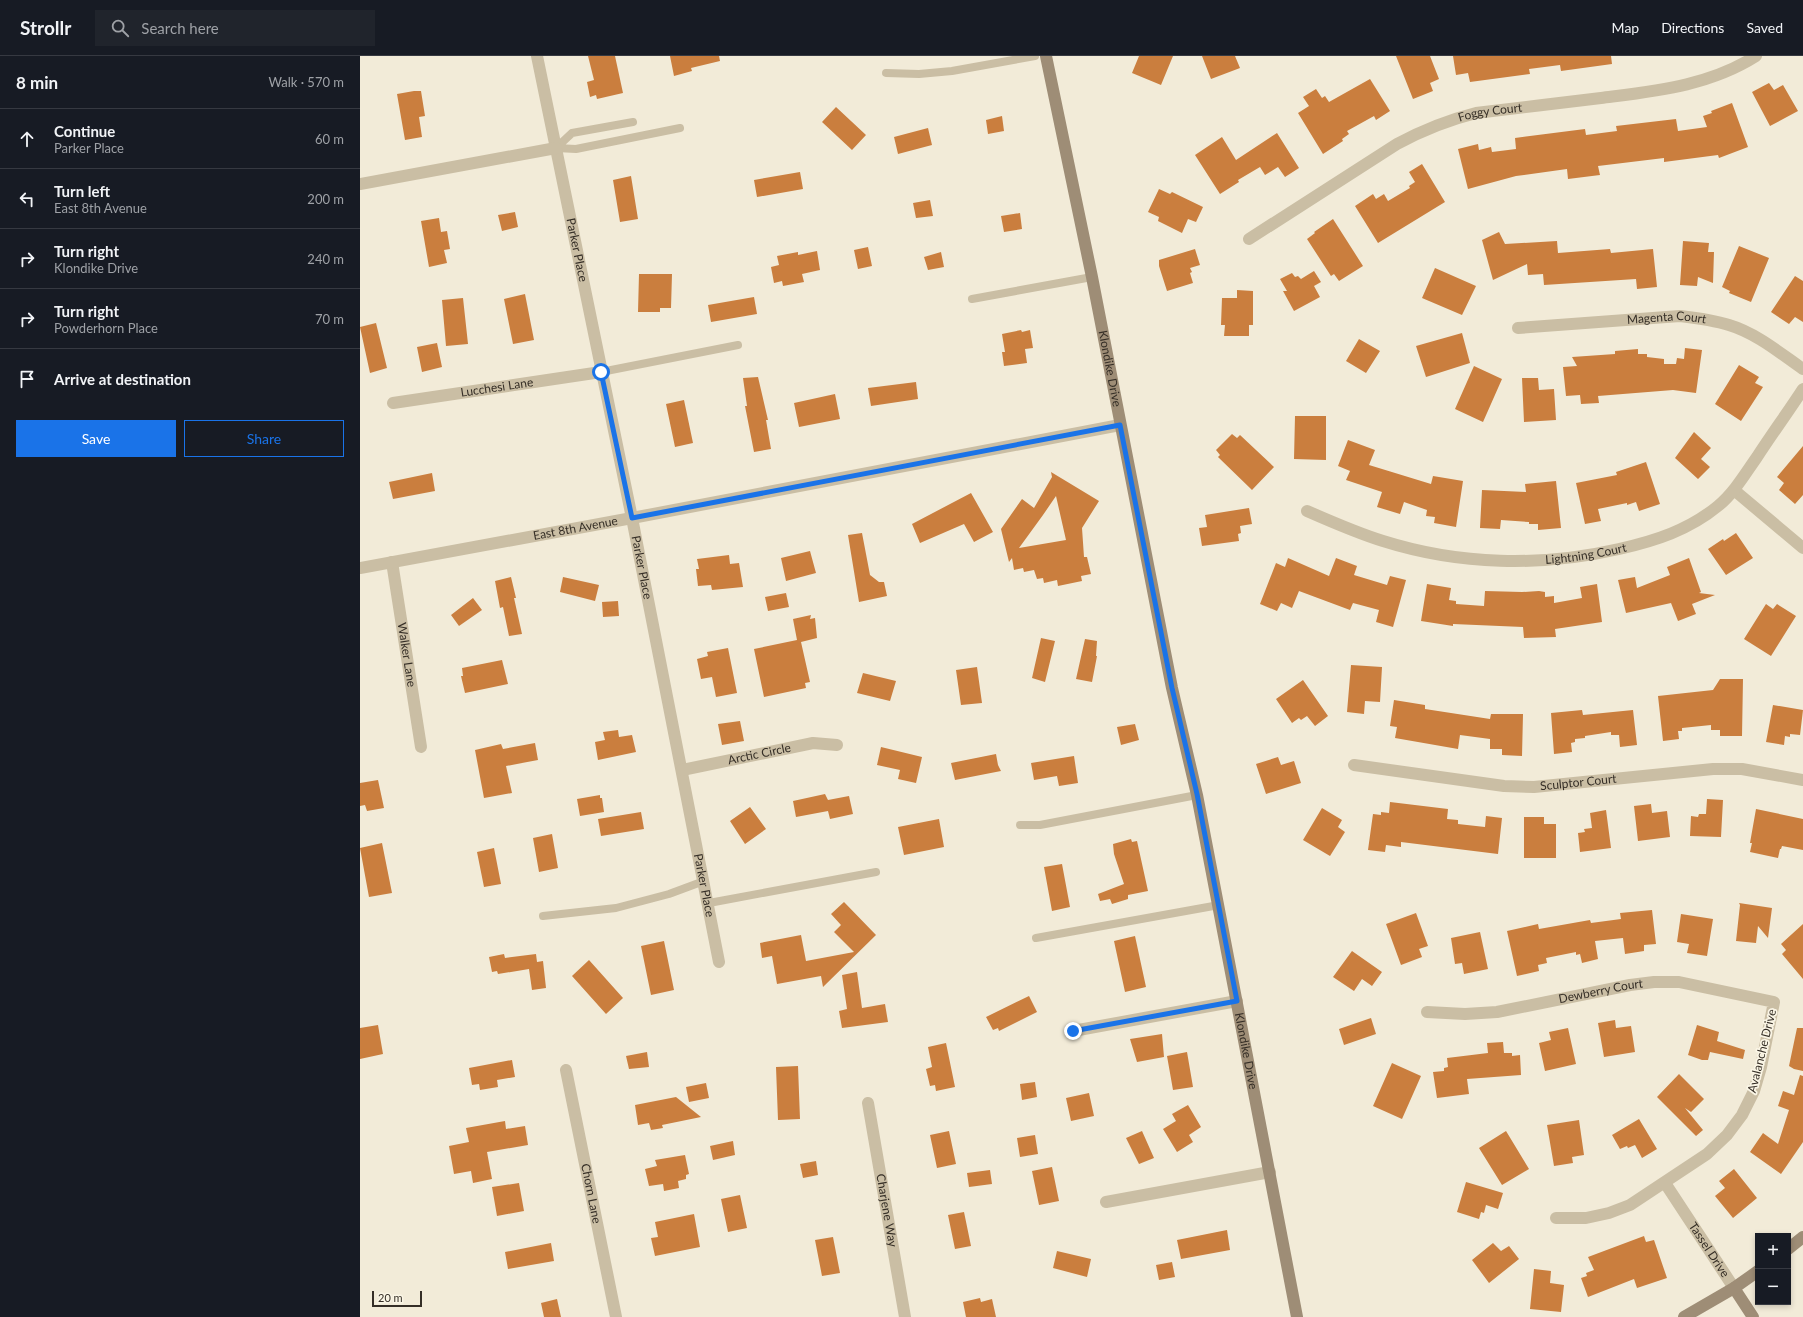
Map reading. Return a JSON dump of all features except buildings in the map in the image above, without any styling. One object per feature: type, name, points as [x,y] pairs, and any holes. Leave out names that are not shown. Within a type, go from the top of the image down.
[{"type":"street","name":"Parker Place","points":[[537,56],[632,518],[709,903],[719,962]]},
{"type":"street","name":"Klondike Drive","points":[[1046,56],[1092,278],[1172,688],[1197,794],[1297,1317]]},
{"type":"street","name":"Foggy Court","points":[[1249,239],[1397,144],[1420,132],[1449,120],[1476,113],[1662,90],[1694,84],[1722,74],[1756,56]]},
{"type":"street","points":[[360,184],[556,148]]},
{"type":"street","name":"Magenta Court","points":[[1518,328],[1680,316],[1705,319],[1730,325],[1754,336],[1803,369]]},
{"type":"street","name":"Lucchesi Lane","points":[[393,403],[601,372]]},
{"type":"street","name":"Lightning Court","points":[[1307,511],[1350,530],[1376,539],[1428,553],[1476,559],[1510,561],[1550,560],[1594,555],[1637,545],[1677,532],[1699,520],[1719,506],[1734,490],[1803,389]]},
{"type":"street","name":"East 8th Avenue","points":[[360,568],[1120,425]]},
{"type":"street","points":[[1734,490],[1803,548]]},
{"type":"street","name":"Walker Lane","points":[[392,562],[421,747]]},
{"type":"street","name":"Arctic Circle","points":[[682,770],[813,743],[837,745]]},
{"type":"street","name":"Sculptor Court","points":[[1354,765],[1504,786],[1534,787],[1713,769],[1742,770],[1803,780]]},
{"type":"street","name":"Dewberry Court","points":[[1427,1012],[1465,1014],[1498,1012],[1630,985],[1654,982],[1679,982],[1774,1002]]},
{"type":"street","points":[[1073,1031],[1237,1001]]},
{"type":"street","name":"Avalanche Drive","points":[[1556,1218],[1586,1218],[1609,1213],[1630,1205],[1707,1154],[1727,1136],[1742,1115],[1754,1091],[1761,1067],[1774,1002]]},
{"type":"street","name":"Chorn Lane","points":[[566,1070],[616,1317]]},
{"type":"street","name":"Charjene Way","points":[[868,1103],[905,1317]]},
{"type":"street","points":[[1106,1202],[1270,1172]]},
{"type":"street","name":"Tassel Drive","points":[[1665,1183],[1753,1317]]},
{"type":"street","points":[[1791,1247],[1803,1237]]},
{"type":"street","points":[[1684,1317],[1734,1288],[1755,1273]]},
{"type":"lane","points":[[886,72],[919,74],[952,71],[1035,56]]},
{"type":"lane","points":[[556,148],[572,133],[633,122]]},
{"type":"lane","points":[[556,148],[576,149],[680,128]]},
{"type":"lane","points":[[972,300],[1092,278]]},
{"type":"lane","points":[[601,372],[738,345]]},
{"type":"lane","points":[[1020,825],[1040,825],[1197,794]]},
{"type":"lane","points":[[709,903],[876,872]]},
{"type":"lane","points":[[543,916],[616,908],[669,894],[704,881]]},
{"type":"lane","points":[[1036,938],[1219,905]]},
{"type":"route","points":[[601,372],[632,518],[1120,425],[1172,688],[1197,794],[1237,1001],[1073,1031]]}]
